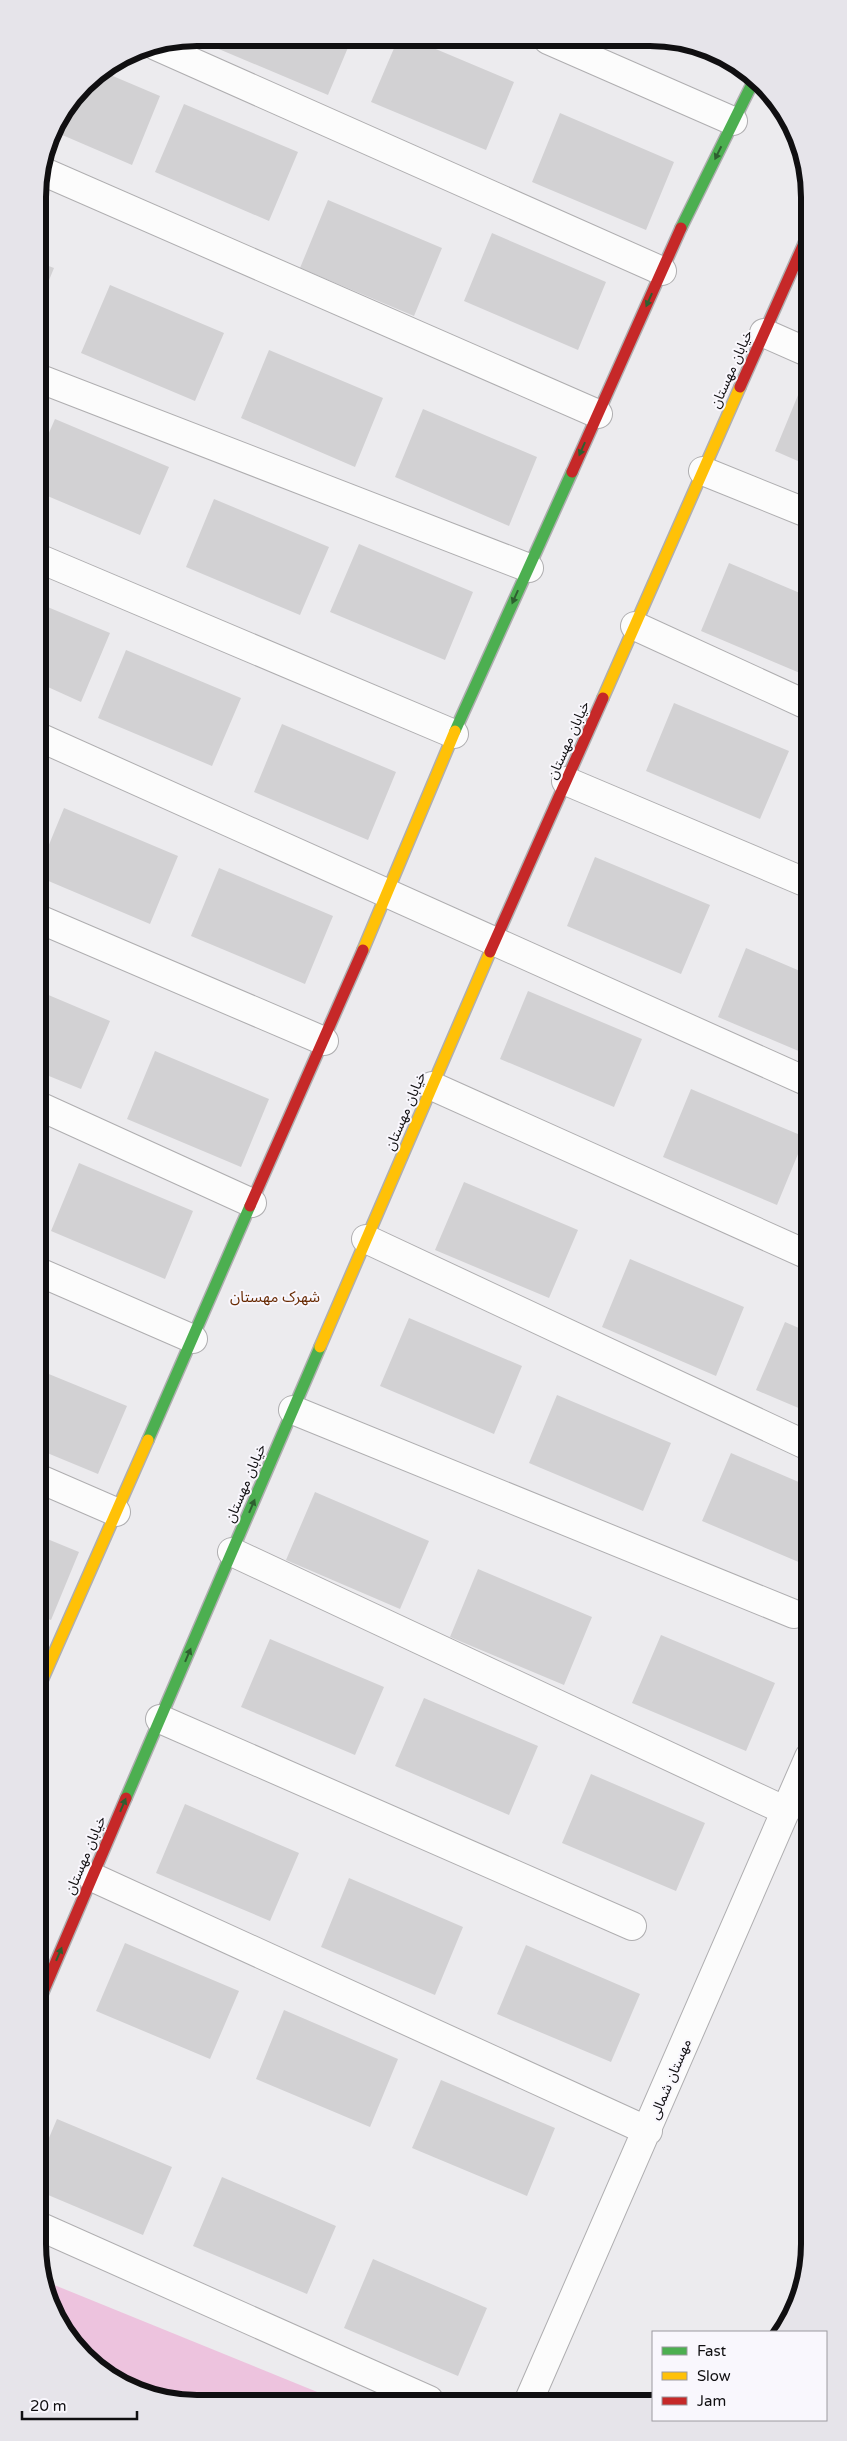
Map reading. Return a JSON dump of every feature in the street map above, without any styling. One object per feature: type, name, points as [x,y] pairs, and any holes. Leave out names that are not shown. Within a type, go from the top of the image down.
[{"type":"street","points":[[562,46],[733,121]]},
{"type":"street","points":[[165,50],[662,271]]},
{"type":"street","points":[[46,1660],[116,1512],[193,1339],[388,893],[454,734],[528,568],[662,271],[751,86]]},
{"type":"street","points":[[49,173],[598,414]]},
{"type":"street","name":"خیابان مهستان","points":[[46,1985],[432,1086],[801,250]]},
{"type":"street","points":[[764,333],[801,349]]},
{"type":"street","points":[[47,381],[528,568]]},
{"type":"street","points":[[703,471],[801,511]]},
{"type":"street","points":[[47,562],[454,734]]},
{"type":"street","points":[[635,626],[801,702]]},
{"type":"street","points":[[47,740],[801,1079]]},
{"type":"street","points":[[566,781],[801,880]]},
{"type":"street","points":[[47,922],[324,1041]]},
{"type":"street","points":[[432,1086],[800,1252]]},
{"type":"street","points":[[47,1109],[252,1202]]},
{"type":"street","points":[[366,1239],[800,1442]]},
{"type":"street","points":[[46,1275],[193,1339]]},
{"type":"street","points":[[293,1410],[794,1614]]},
{"type":"street","points":[[46,1482],[116,1512]]},
{"type":"street","points":[[232,1552],[786,1811]]},
{"type":"street","points":[[160,1719],[632,1926]]},
{"type":"street","name":"مهستان شمالی","points":[[531,2395],[648,2131],[800,1776]]},
{"type":"street","points":[[92,1877],[648,2131]]},
{"type":"street","points":[[46,2228],[418,2395]]},
{"type":"shaded area","points":[[52,2284],[325,2395],[197,2395],[158,2390],[139,2383],[105,2364],[90,2351],[77,2336],[62,2311]]},
{"type":"building","points":[[430,46],[514,82],[486,150],[371,102],[395,47]]},
{"type":"building","points":[[214,47],[348,47],[328,95]]},
{"type":"building","points":[[110,75],[160,96],[132,165],[60,134],[77,105]]},
{"type":"building","points":[[184,104],[298,152],[269,221],[155,172]]},
{"type":"building","points":[[560,113],[674,162],[646,230],[532,182]]},
{"type":"building","points":[[328,200],[442,248],[414,316],[300,268]]},
{"type":"building","points":[[492,233],[606,282],[578,350],[464,301]]},
{"type":"building","points":[[47,265],[54,268],[47,285]]},
{"type":"building","points":[[110,285],[224,333],[195,401],[81,353]]},
{"type":"building","points":[[269,350],[383,398],[355,467],[241,418]]},
{"type":"building","points":[[801,388],[801,462],[775,451]]},
{"type":"building","points":[[423,409],[537,457],[509,526],[395,477]]},
{"type":"building","points":[[55,419],[169,467],[140,535],[47,496],[47,438]]},
{"type":"building","points":[[214,499],[329,547],[300,615],[186,567]]},
{"type":"building","points":[[359,544],[473,592],[445,660],[330,612]]},
{"type":"building","points":[[729,563],[801,593],[801,673],[701,631]]},
{"type":"building","points":[[47,607],[110,633],[81,702],[47,687]]},
{"type":"building","points":[[126,650],[241,698],[212,766],[98,718]]},
{"type":"building","points":[[674,703],[789,751],[760,819],[646,771]]},
{"type":"building","points":[[282,724],[396,772],[368,840],[254,792]]},
{"type":"building","points":[[64,808],[178,856],[150,924],[47,880],[47,850]]},
{"type":"building","points":[[595,857],[710,905],[681,974],[567,926]]},
{"type":"building","points":[[219,868],[333,916],[305,984],[191,936]]},
{"type":"building","points":[[746,948],[801,971],[801,1052],[718,1017]]},
{"type":"building","points":[[528,991],[642,1039],[614,1107],[500,1059]]},
{"type":"building","points":[[47,994],[110,1021],[81,1089],[47,1075]]},
{"type":"building","points":[[155,1051],[269,1099],[241,1167],[127,1119]]},
{"type":"building","points":[[691,1089],[801,1135],[801,1148],[777,1205],[663,1157]]},
{"type":"building","points":[[79,1163],[193,1211],[165,1279],[51,1231]]},
{"type":"building","points":[[464,1182],[578,1230],[549,1298],[435,1250]]},
{"type":"building","points":[[630,1259],[744,1307],[716,1376],[602,1327]]},
{"type":"building","points":[[409,1318],[522,1366],[494,1434],[380,1386]]},
{"type":"building","points":[[785,1322],[800,1329],[800,1409],[756,1390]]},
{"type":"building","points":[[46,1373],[127,1406],[98,1474],[46,1453]]},
{"type":"building","points":[[557,1395],[671,1443],[643,1511],[529,1463]]},
{"type":"building","points":[[731,1453],[800,1483],[800,1563],[702,1521]]},
{"type":"building","points":[[315,1492],[429,1541],[400,1609],[286,1560]]},
{"type":"building","points":[[46,1539],[79,1552],[51,1620],[46,1618]]},
{"type":"building","points":[[478,1569],[592,1617],[564,1685],[450,1637]]},
{"type":"building","points":[[661,1635],[775,1683],[746,1751],[632,1703]]},
{"type":"building","points":[[270,1639],[384,1687],[355,1755],[241,1707]]},
{"type":"building","points":[[424,1698],[538,1746],[509,1815],[395,1766]]},
{"type":"building","points":[[591,1774],[705,1823],[676,1891],[562,1843]]},
{"type":"building","points":[[185,1804],[299,1853],[270,1921],[156,1873]]},
{"type":"building","points":[[349,1878],[463,1927],[435,1995],[321,1947]]},
{"type":"building","points":[[125,1943],[239,1991],[210,2059],[96,2011]]},
{"type":"building","points":[[526,1945],[640,1994],[611,2062],[497,2014]]},
{"type":"building","points":[[284,2010],[398,2059],[370,2127],[256,2079]]},
{"type":"building","points":[[441,2080],[555,2128],[527,2196],[412,2148]]},
{"type":"building","points":[[57,2119],[172,2167],[143,2235],[46,2194],[46,2145]]},
{"type":"building","points":[[222,2177],[336,2226],[307,2294],[193,2246]]},
{"type":"building","points":[[373,2259],[487,2308],[458,2376],[344,2328]]},
{"type":"traffic: fast","points":[[681,228],[751,86]]},
{"type":"traffic: fast","points":[[455,731],[572,472]]},
{"type":"traffic: fast","points":[[148,1440],[250,1206]]},
{"type":"traffic: fast","points":[[126,1798],[320,1347]]},
{"type":"traffic: slow","points":[[603,698],[740,387]]},
{"type":"traffic: slow","points":[[363,950],[455,731]]},
{"type":"traffic: slow","points":[[320,1347],[490,952]]},
{"type":"traffic: slow","points":[[46,1671],[148,1440]]},
{"type":"traffic: jam","points":[[572,472],[681,228]]},
{"type":"traffic: jam","points":[[740,387],[801,250]]},
{"type":"traffic: jam","points":[[490,952],[603,698]]},
{"type":"traffic: jam","points":[[250,1206],[363,950]]},
{"type":"traffic: jam","points":[[46,1985],[126,1798]]},
{"type":"district","name":"شهرک مهستان","points":[[275,1297]]}]
